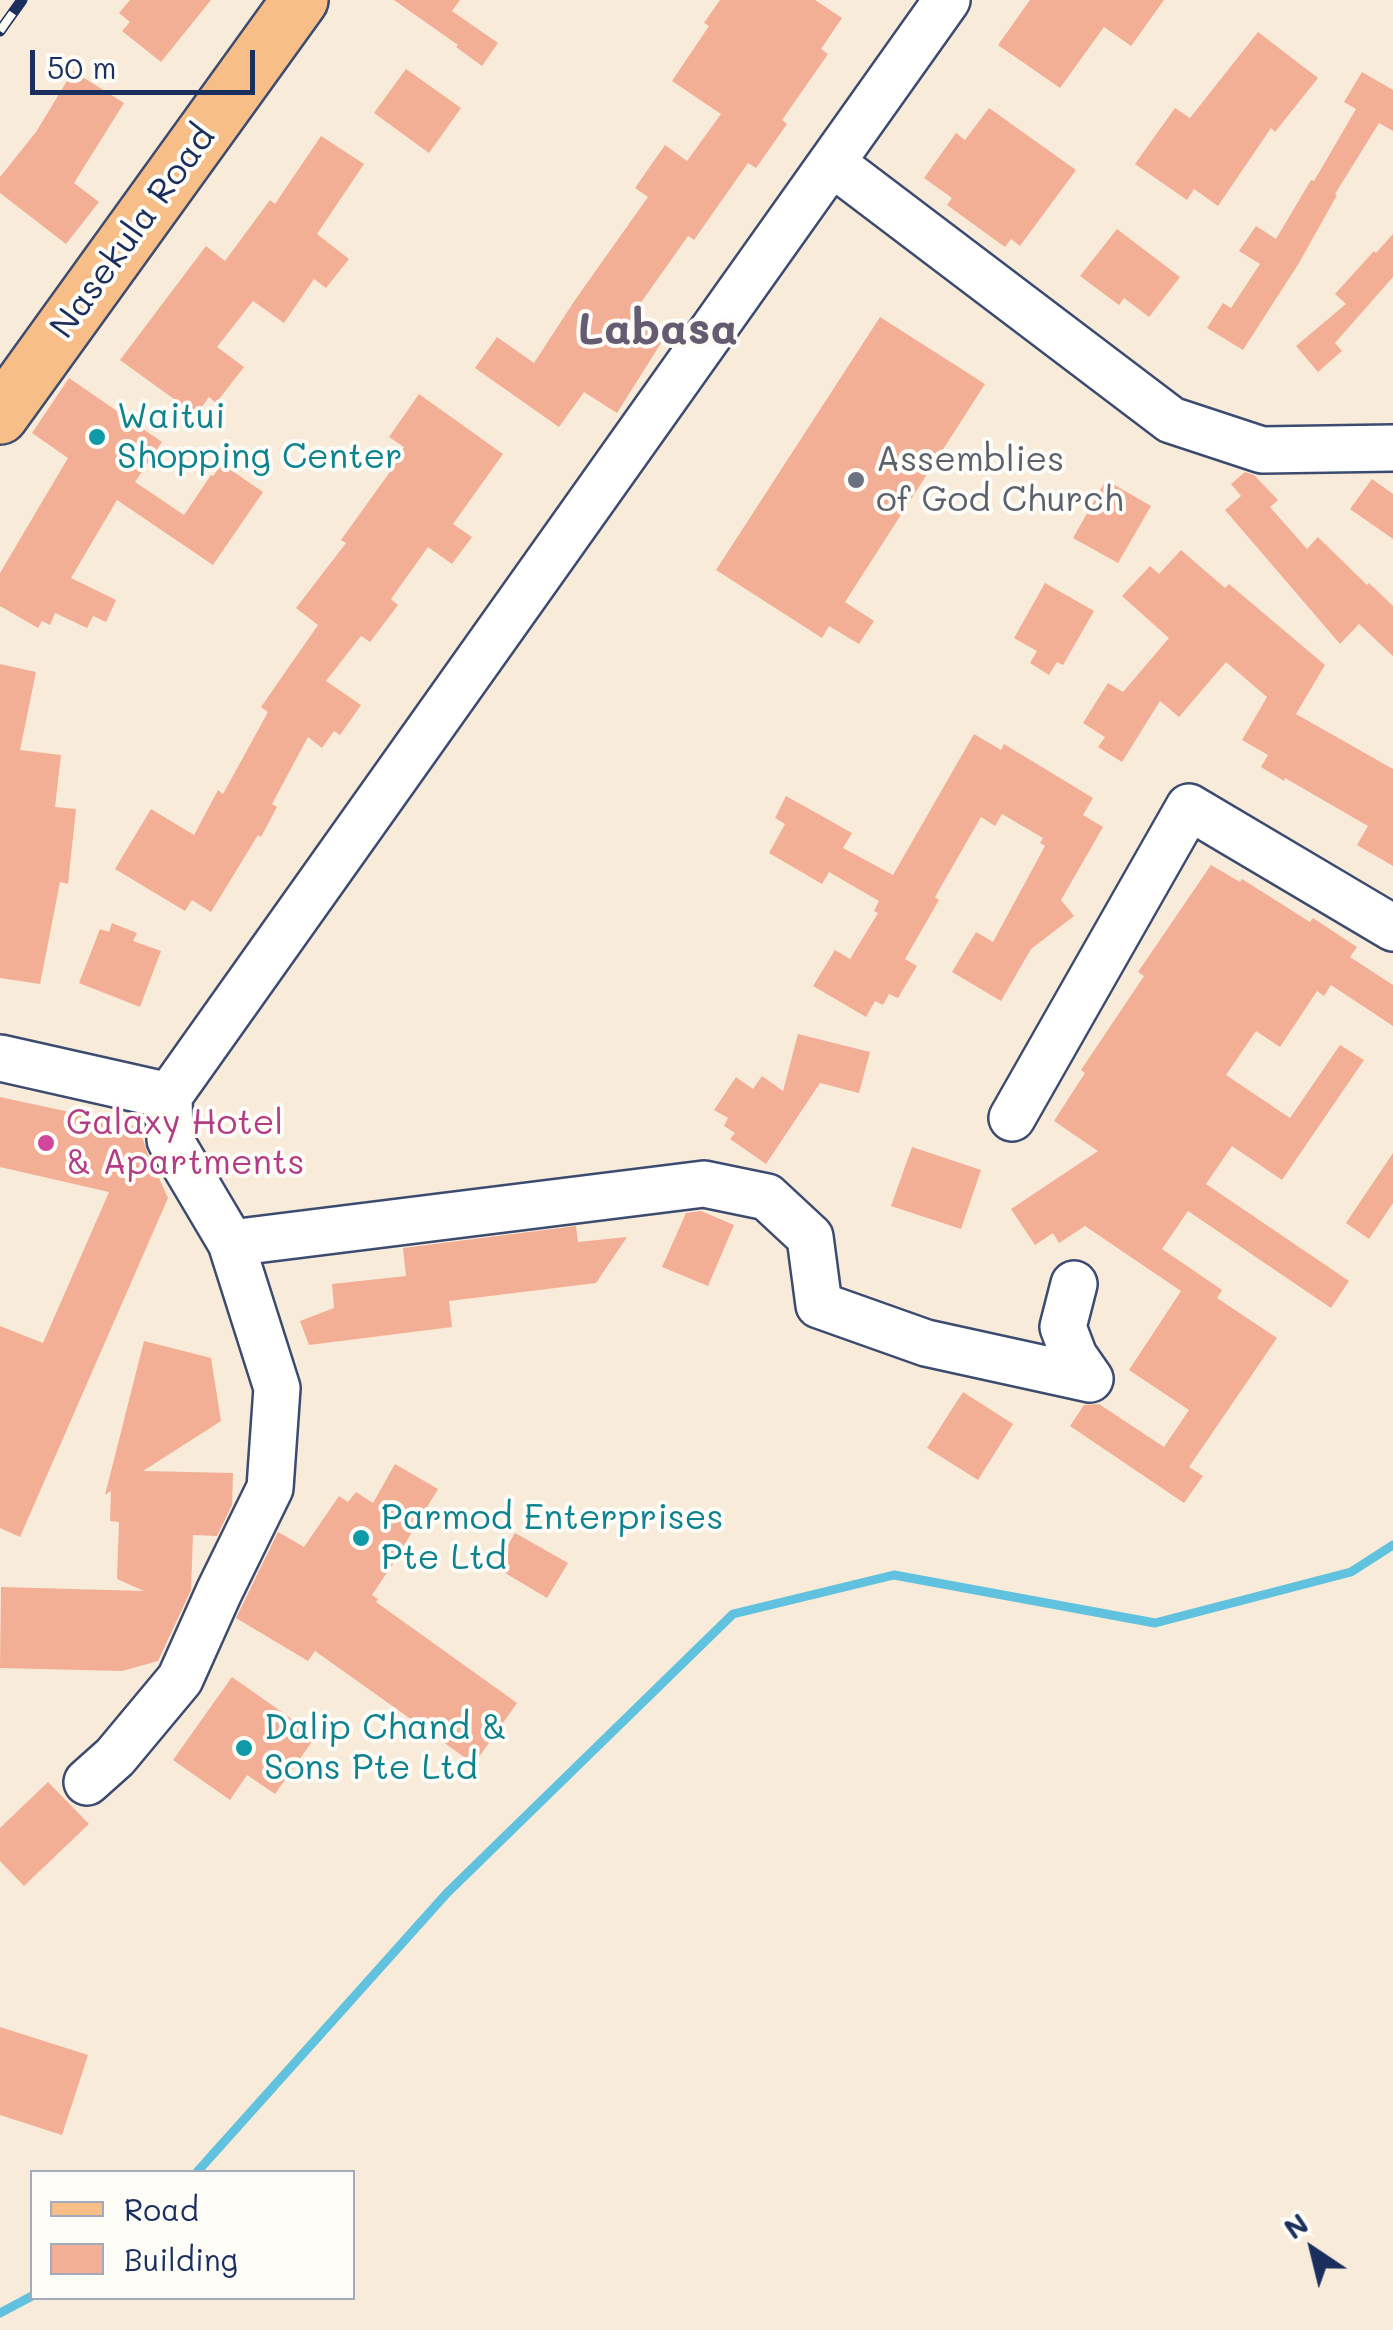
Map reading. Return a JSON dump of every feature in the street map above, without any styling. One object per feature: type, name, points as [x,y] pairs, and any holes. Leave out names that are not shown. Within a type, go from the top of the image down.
[{"type":"main road","name":"Nasekula Road","points":[[0,416],[300,0]]},
{"type":"street","points":[[88,1782],[116,1756],[180,1679],[270,1488],[278,1388],[231,1243],[170,1140],[169,1096],[947,0]]},
{"type":"street","points":[[832,163],[1171,420],[1262,450],[1393,448]]},
{"type":"street","points":[[1012,1118],[1189,807],[1393,928]]},
{"type":"street","points":[[0,1058],[169,1096]]},
{"type":"street","points":[[231,1243],[704,1184],[766,1197],[810,1237],[819,1305],[926,1343],[1090,1379],[1074,1356],[1062,1327],[1074,1284]]},
{"type":"building","points":[[130,0],[211,0],[161,62],[122,31],[130,22],[119,13]]},
{"type":"building","points":[[394,0],[460,0],[452,11],[498,43],[482,66]]},
{"type":"building","points":[[720,0],[815,0],[842,18],[821,49],[828,54],[782,120],[787,124],[756,168],[748,163],[694,240],[688,236],[635,311],[668,332],[617,413],[584,392],[559,427],[475,368],[497,337],[534,363],[648,197],[635,188],[665,145],[687,161],[721,114],[672,81],[709,26],[704,23]]},
{"type":"building","points":[[1030,0],[1164,0],[1131,46],[1104,27],[1060,88],[998,45]]},
{"type":"building","points":[[1258,32],[1318,78],[1275,132],[1271,128],[1218,206],[1194,189],[1187,200],[1135,164],[1175,108],[1190,118]]},
{"type":"building","points":[[406,69],[461,108],[429,153],[374,113]]},
{"type":"building","points":[[73,71],[124,103],[74,183],[99,202],[66,244],[0,193],[0,177],[36,132]]},
{"type":"building","points":[[1362,72],[1393,90],[1393,131],[1379,123],[1299,263],[1243,350],[1207,328],[1223,303],[1231,308],[1260,264],[1239,251],[1256,226],[1276,239],[1356,109],[1344,102]]},
{"type":"building","points":[[989,108],[1076,170],[1020,246],[1011,239],[1005,247],[947,205],[952,198],[924,178],[956,133],[965,140]]},
{"type":"building","points":[[321,136],[364,164],[317,234],[349,259],[326,288],[314,279],[284,323],[253,301],[217,347],[244,367],[216,403],[209,397],[196,415],[120,360],[206,246],[225,261],[270,200],[275,204]]},
{"type":"building","points":[[1117,229],[1180,277],[1149,317],[1124,298],[1119,305],[1080,276]]},
{"type":"building","points":[[1393,234],[1393,277],[1335,343],[1342,351],[1318,372],[1296,346],[1346,304],[1335,294]]},
{"type":"building","points":[[880,317],[985,384],[845,602],[874,621],[859,644],[829,626],[822,638],[716,570]]},
{"type":"building","points":[[69,378],[162,442],[135,482],[184,515],[222,464],[263,492],[213,565],[117,500],[71,578],[116,600],[106,622],[93,616],[87,628],[55,613],[50,625],[42,621],[38,628],[0,606],[0,573],[68,458],[32,433]]},
{"type":"building","points":[[419,394],[503,454],[453,524],[472,537],[452,564],[428,547],[391,599],[398,605],[370,642],[361,636],[326,681],[361,705],[340,735],[334,731],[322,748],[308,737],[272,804],[277,807],[261,837],[258,835],[211,912],[192,900],[185,911],[115,869],[151,809],[194,835],[218,790],[223,794],[268,712],[261,707],[318,625],[296,608],[346,543],[341,540],[397,462],[394,460],[404,447],[389,437]]},
{"type":"building","points":[[1245,472],[1254,475],[1278,500],[1270,507],[1307,549],[1318,537],[1393,606],[1393,656],[1359,624],[1340,644],[1225,510],[1241,496],[1231,484]]},
{"type":"building","points":[[1372,479],[1393,494],[1393,539],[1350,509]]},
{"type":"building","points":[[1106,480],[1151,506],[1118,563],[1073,538]]},
{"type":"building","points":[[1181,550],[1225,588],[1229,584],[1325,665],[1296,714],[1393,769],[1393,866],[1357,845],[1368,826],[1261,767],[1268,755],[1242,740],[1267,697],[1226,662],[1179,717],[1160,701],[1122,762],[1098,747],[1105,737],[1083,723],[1108,683],[1123,692],[1169,638],[1122,596],[1150,566],[1159,574]]},
{"type":"building","points":[[1045,583],[1094,611],[1063,665],[1057,662],[1049,675],[1030,663],[1037,651],[1014,638]]},
{"type":"building","points":[[0,664],[36,672],[20,750],[61,755],[55,807],[76,809],[68,884],[60,882],[40,984],[0,978]]},
{"type":"building","points":[[974,734],[1001,750],[1004,744],[1093,798],[1083,815],[1103,827],[1061,900],[1074,916],[1031,949],[1001,1001],[952,972],[976,932],[993,942],[1045,846],[1040,843],[1043,838],[1002,814],[995,826],[981,817],[905,959],[917,966],[898,998],[889,994],[883,1005],[875,1001],[866,1017],[813,986],[835,950],[850,959],[878,913],[874,911],[879,901],[829,872],[822,884],[769,853],[785,824],[775,818],[786,796],[852,833],[843,848],[893,875]]},
{"type":"building","points":[[1211,865],[1240,882],[1242,879],[1310,922],[1313,918],[1357,947],[1350,957],[1393,985],[1393,1026],[1331,985],[1324,996],[1317,991],[1280,1047],[1256,1031],[1226,1075],[1290,1118],[1340,1045],[1364,1060],[1282,1180],[1232,1146],[1206,1184],[1349,1281],[1331,1308],[1188,1211],[1162,1249],[1222,1290],[1217,1298],[1277,1338],[1189,1467],[1203,1476],[1184,1503],[1070,1426],[1084,1405],[1099,1404],[1164,1447],[1189,1410],[1129,1370],[1181,1291],[1085,1226],[1059,1243],[1053,1233],[1035,1245],[1011,1209],[1098,1151],[1054,1121],[1085,1073],[1081,1070],[1144,976],[1138,972]]},
{"type":"building","points":[[112,923],[137,933],[133,941],[161,951],[140,1007],[79,983],[100,929],[109,932]]},
{"type":"building","points":[[798,1034],[870,1052],[859,1093],[820,1083],[766,1164],[730,1139],[735,1133],[724,1126],[728,1118],[714,1110],[736,1077],[753,1089],[762,1076],[783,1091]]},
{"type":"building","points":[[0,1097],[139,1127],[168,1198],[20,1537],[0,1528],[0,1326],[43,1343],[109,1192],[0,1167]]},
{"type":"building","points":[[912,1147],[981,1170],[961,1229],[891,1206]]},
{"type":"building","points":[[1393,1153],[1393,1203],[1369,1239],[1346,1223]]},
{"type":"building","points":[[701,1211],[734,1225],[708,1286],[662,1267],[686,1213]]},
{"type":"building","points":[[576,1226],[578,1242],[627,1237],[596,1283],[449,1301],[452,1327],[309,1345],[300,1321],[334,1308],[332,1284],[406,1276],[403,1248]]},
{"type":"building","points":[[144,1341],[211,1358],[221,1421],[143,1471],[233,1473],[232,1505],[217,1536],[193,1535],[191,1590],[158,1661],[122,1671],[0,1668],[1,1587],[144,1591],[117,1579],[119,1522],[110,1521],[111,1491],[105,1495]]},
{"type":"building","points":[[963,1392],[1013,1424],[978,1480],[927,1448]]},
{"type":"building","points":[[395,1464],[438,1489],[372,1595],[378,1599],[376,1602],[517,1703],[474,1764],[315,1651],[308,1661],[236,1618],[278,1532],[304,1547],[339,1496],[348,1502],[356,1492],[373,1503]]},
{"type":"building","points":[[515,1533],[568,1563],[547,1598],[495,1567]]},
{"type":"building","name":"Dalip Chand & Sons Pte Ltd","points":[[232,1677],[316,1736],[275,1794],[247,1775],[230,1800],[173,1760]]},
{"type":"building","points":[[48,1782],[89,1824],[24,1886],[0,1861],[0,1828]]},
{"type":"building","points":[[0,2027],[88,2055],[62,2135],[0,2115]]},
{"type":"waterway","points":[[199,2170],[447,1893],[733,1614],[894,1575],[1155,1623],[1351,1572],[1393,1545]]},
{"type":"waterway","points":[[0,2313],[30,2297]]},
{"type":"railway","points":[[0,31],[22,0]]},
{"type":"place","name":"Waitui Shopping Center","points":[[97,437]]},
{"type":"place","name":"Assemblies of God Church","points":[[856,480]]},
{"type":"place","name":"Galaxy Hotel & Apartments","points":[[46,1143]]},
{"type":"place","name":"Parmod Enterprises Pte Ltd","points":[[361,1538]]},
{"type":"place","name":"Dalip Chand & Sons Pte Ltd","points":[[244,1748]]},
{"type":"district","name":"Labasa","points":[[658,330]]}]
